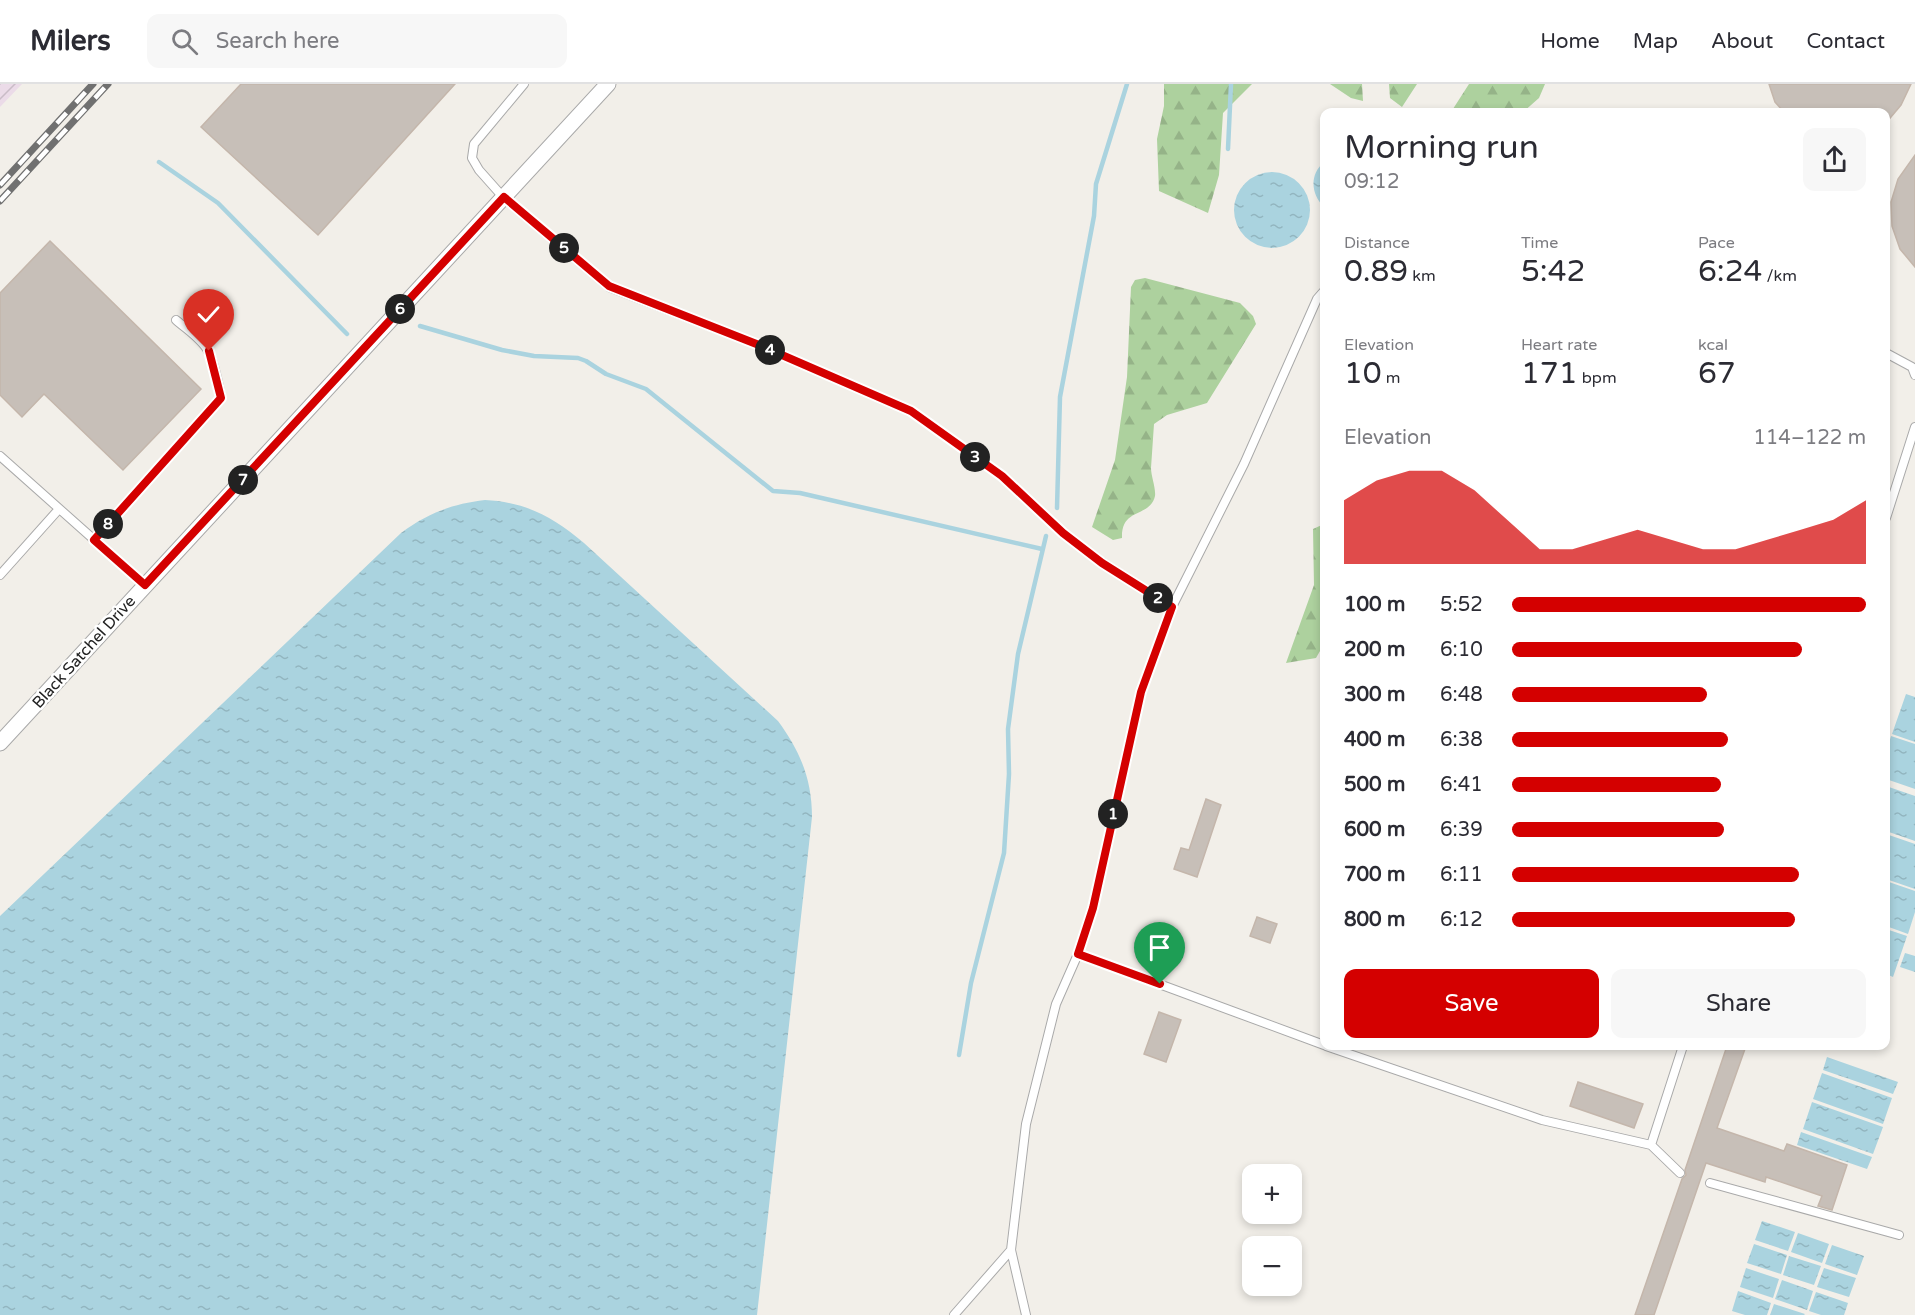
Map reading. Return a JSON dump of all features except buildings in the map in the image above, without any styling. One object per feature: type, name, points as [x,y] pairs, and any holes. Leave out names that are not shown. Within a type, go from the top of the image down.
[{"type":"street","name":"Black Satchel Drive","points":[[0,743],[608,84]]},
{"type":"lane","points":[[524,84],[474,144],[472,158],[479,170],[504,197],[609,286],[759,345],[911,411],[1002,476],[1063,533],[1102,563],[1172,607]]},
{"type":"lane","points":[[1026,1315],[1011,1250],[1026,1124],[1056,1004],[1078,954],[1093,908],[1141,692],[1172,607],[1244,464],[1320,296]]},
{"type":"lane","points":[[94,540],[221,398],[209,351],[176,320]]},
{"type":"lane","points":[[1890,355],[1912,368],[1915,375]]},
{"type":"lane","points":[[1890,505],[1915,427]]},
{"type":"lane","points":[[0,456],[145,585]]},
{"type":"lane","points":[[0,576],[59,509]]},
{"type":"lane","points":[[1078,954],[1320,1043]]},
{"type":"lane","points":[[1339,1050],[1542,1120],[1651,1145],[1680,1173]]},
{"type":"lane","points":[[1651,1145],[1682,1050]]},
{"type":"lane","points":[[1710,1183],[1899,1235]]},
{"type":"lane","points":[[954,1315],[1011,1250]]},
{"type":"shaded area","points":[[0,84],[22,84],[0,107]]},
{"type":"green space","points":[[1164,84],[1252,84],[1223,113],[1219,175],[1208,213],[1159,191],[1157,139],[1164,106]]},
{"type":"green space","points":[[1330,84],[1362,84],[1363,101],[1351,98]]},
{"type":"green space","points":[[1389,84],[1417,84],[1402,107],[1390,98]]},
{"type":"green space","points":[[1469,84],[1545,84],[1539,98],[1528,108],[1454,108]]},
{"type":"green space","points":[[1145,278],[1240,303],[1253,316],[1256,324],[1207,403],[1167,415],[1154,424],[1151,468],[1155,496],[1148,507],[1126,521],[1122,538],[1113,540],[1092,527],[1115,460],[1127,377],[1131,287],[1135,280]]},
{"type":"green space","points":[[1320,526],[1320,651],[1316,658],[1286,663],[1314,585],[1313,529]]},
{"type":"water","points":[[1319,167],[1320,202],[1314,190],[1314,179]]},
{"type":"water","points":[[1272,172],[1287,175],[1299,183],[1307,195],[1310,210],[1307,225],[1299,237],[1287,245],[1272,248],[1257,245],[1245,237],[1237,225],[1234,210],[1237,195],[1245,183],[1257,175]]},
{"type":"water","points":[[485,500],[500,501],[538,512],[584,543],[778,721],[793,743],[803,766],[810,790],[812,817],[757,1315],[0,1315],[0,916],[401,533],[441,510]]},
{"type":"water","points":[[1906,694],[1915,697],[1915,742],[1892,734]]},
{"type":"water","points":[[1891,736],[1915,744],[1915,789],[1890,780]]},
{"type":"water","points":[[1890,787],[1915,796],[1915,841],[1890,832]]},
{"type":"water","points":[[1890,835],[1915,844],[1915,889],[1890,880]]},
{"type":"water","points":[[1890,882],[1915,891],[1915,912],[1908,934],[1890,927]]},
{"type":"water","points":[[1890,930],[1907,936],[1893,977],[1890,976]]},
{"type":"water","points":[[1905,953],[1915,956],[1915,972],[1900,967]]},
{"type":"water","points":[[1827,1057],[1898,1082],[1893,1094],[1823,1070]]},
{"type":"water","points":[[1822,1073],[1892,1098],[1883,1124],[1813,1099]]},
{"type":"water","points":[[1812,1102],[1883,1127],[1873,1154],[1803,1129]]},
{"type":"water","points":[[1801,1132],[1872,1157],[1867,1169],[1797,1145]]},
{"type":"water","points":[[1762,1221],[1795,1232],[1788,1251],[1755,1240]]},
{"type":"water","points":[[1798,1233],[1829,1244],[1822,1263],[1791,1252]]},
{"type":"water","points":[[1754,1244],[1787,1255],[1781,1274],[1747,1263]]},
{"type":"water","points":[[1832,1245],[1864,1256],[1857,1275],[1825,1264]]},
{"type":"water","points":[[1789,1256],[1821,1266],[1814,1285],[1783,1275]]},
{"type":"water","points":[[1746,1268],[1779,1279],[1773,1298],[1740,1287]]},
{"type":"water","points":[[1824,1268],[1856,1278],[1849,1297],[1817,1287]]},
{"type":"water","points":[[1782,1280],[1813,1291],[1807,1310],[1775,1299]]},
{"type":"water","points":[[1738,1291],[1771,1303],[1767,1315],[1745,1315],[1732,1311]]},
{"type":"water","points":[[1816,1292],[1848,1303],[1844,1315],[1821,1315],[1809,1311]]},
{"type":"water","points":[[1774,1304],[1805,1314],[1770,1315]]},
{"type":"waterway","points":[[1057,508],[1060,397],[1094,216],[1096,184],[1127,84]]},
{"type":"waterway","points":[[1228,149],[1231,84]]},
{"type":"waterway","points":[[159,162],[218,203],[347,334]]},
{"type":"waterway","points":[[420,326],[502,350],[534,356],[578,358],[606,374],[646,389],[773,491],[800,493],[1042,549]]},
{"type":"waterway","points":[[959,1055],[971,983],[1004,853],[1009,774],[1008,729],[1018,654],[1046,536]]},
{"type":"railway","points":[[0,185],[93,84]]},
{"type":"railway","points":[[0,201],[108,84]]},
{"type":"route","points":[[209,351],[212,368],[219,382],[221,398],[94,540],[145,585],[504,197],[609,286],[759,345],[911,411],[1002,476],[1063,533],[1102,563],[1172,607],[1141,692],[1093,908],[1078,954],[1160,984]]}]
